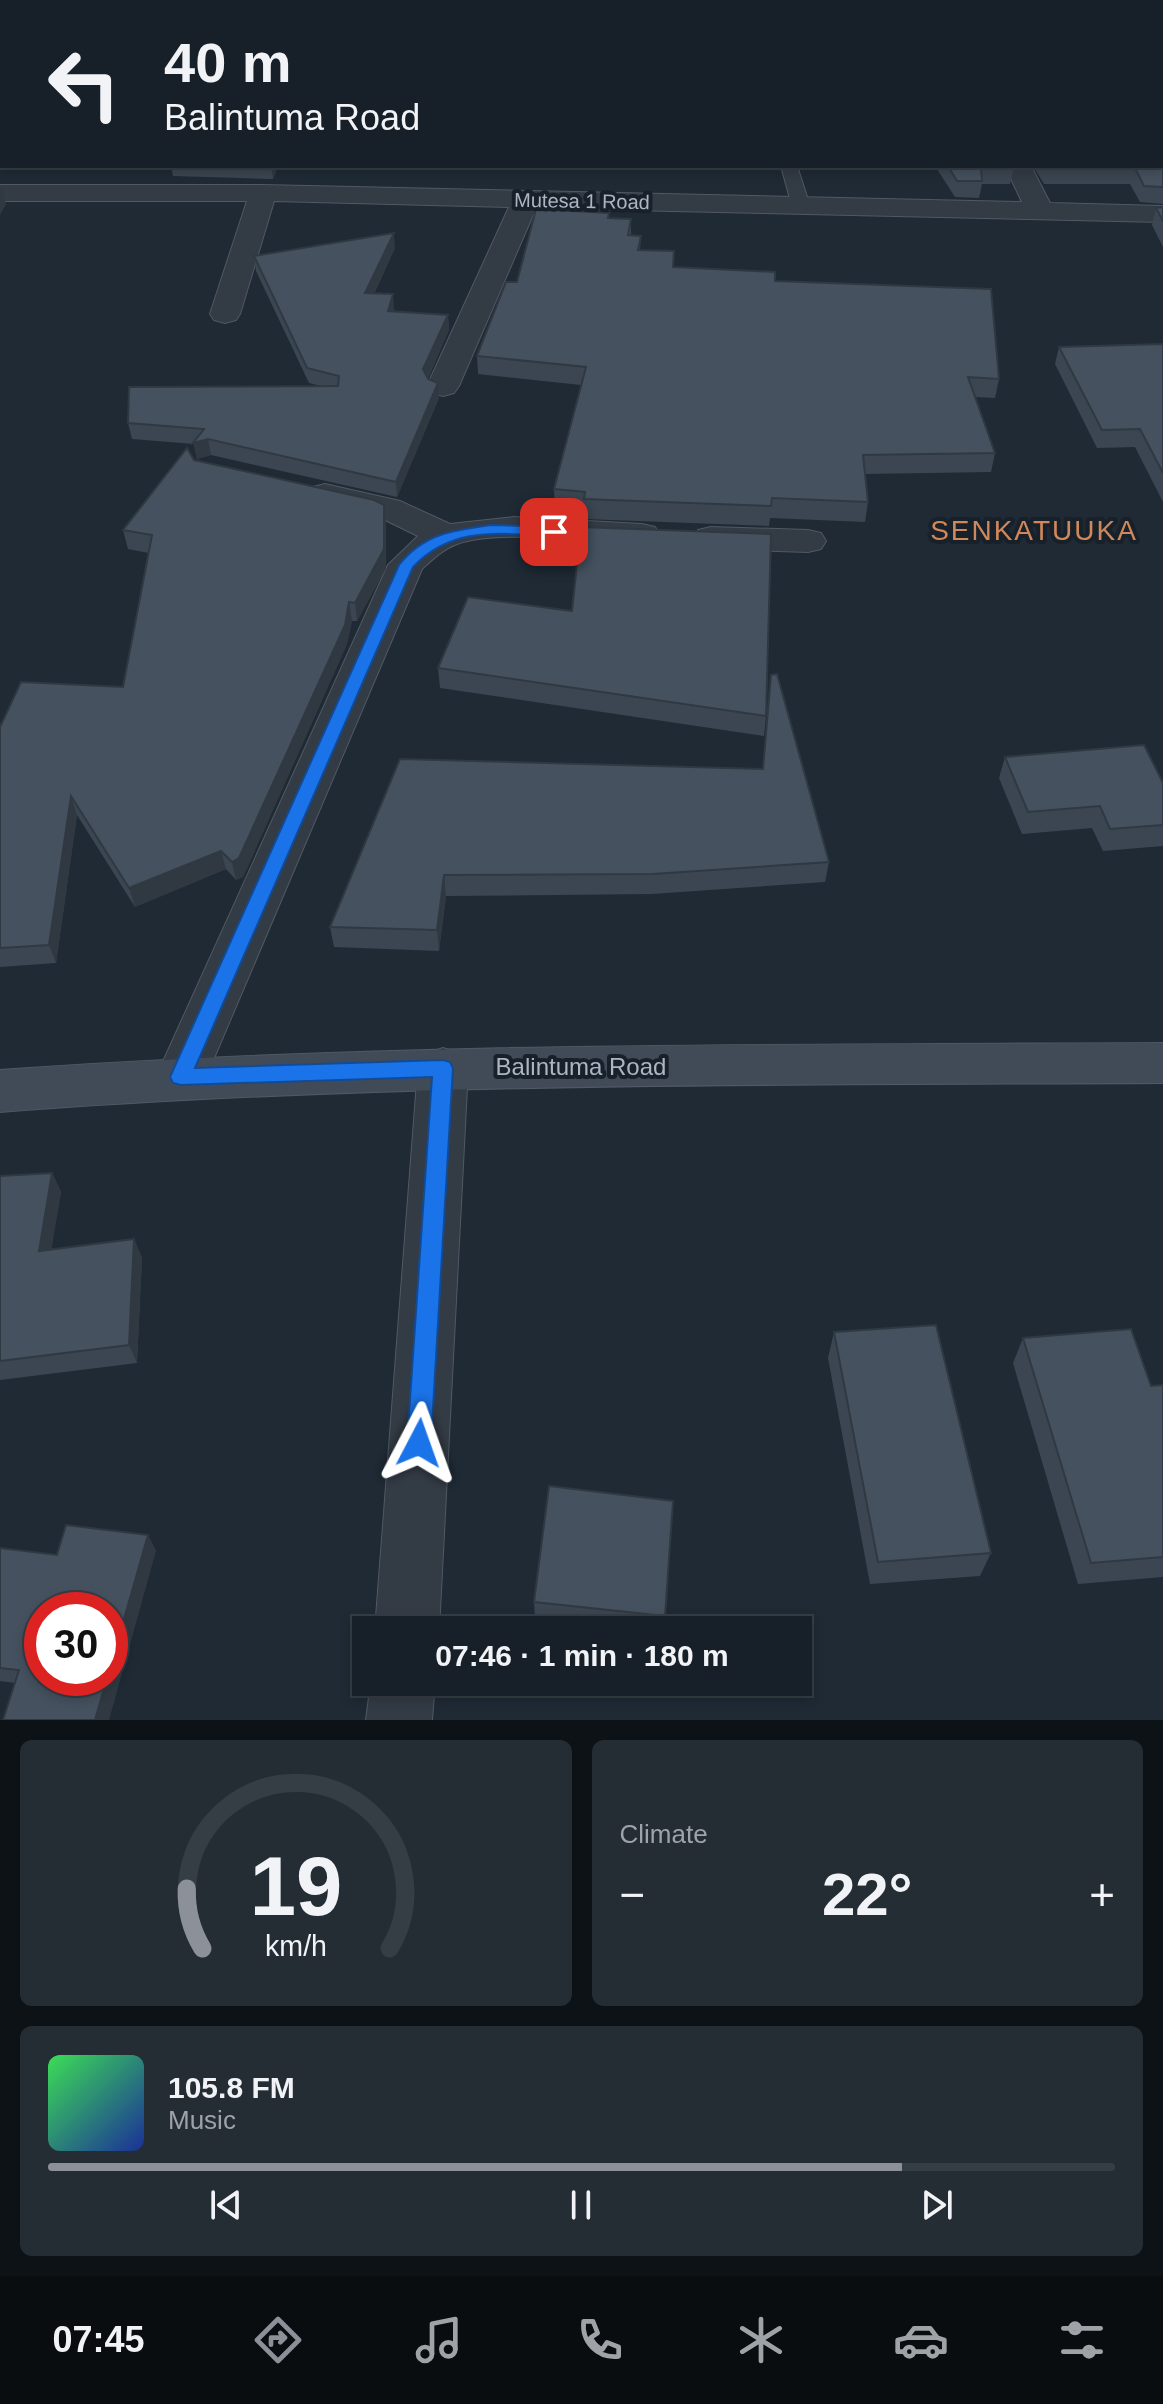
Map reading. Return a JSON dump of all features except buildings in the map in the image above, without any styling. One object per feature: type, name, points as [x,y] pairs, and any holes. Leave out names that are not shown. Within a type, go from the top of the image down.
[{"type":"main road","name":"Balintuma Road","points":[[0,1091],[181,1077],[443,1068],[1163,1063]]},
{"type":"street","points":[[1019,168],[1040,212]]},
{"type":"street","name":"Mutesa 1 Road","points":[[0,193],[263,193],[1163,214]]},
{"type":"street","points":[[225,314],[263,193]]},
{"type":"street","points":[[443,386],[526,200]]},
{"type":"street","points":[[299,488],[388,508],[446,536]]},
{"type":"street","points":[[181,1077],[390,598],[406,565],[424,547],[446,536],[491,529],[808,541]]},
{"type":"street","points":[[408,1616],[443,1068]]},
{"type":"street","points":[[399,1720],[402,1696]]},
{"type":"lane","points":[[790,168],[801,206]]},
{"type":"district","name":"SENKATUUKA","points":[[1034,530]]},
{"type":"route","points":[[419,1443],[443,1068],[181,1077],[406,565],[424,547],[446,536],[491,529],[554,532]]}]
